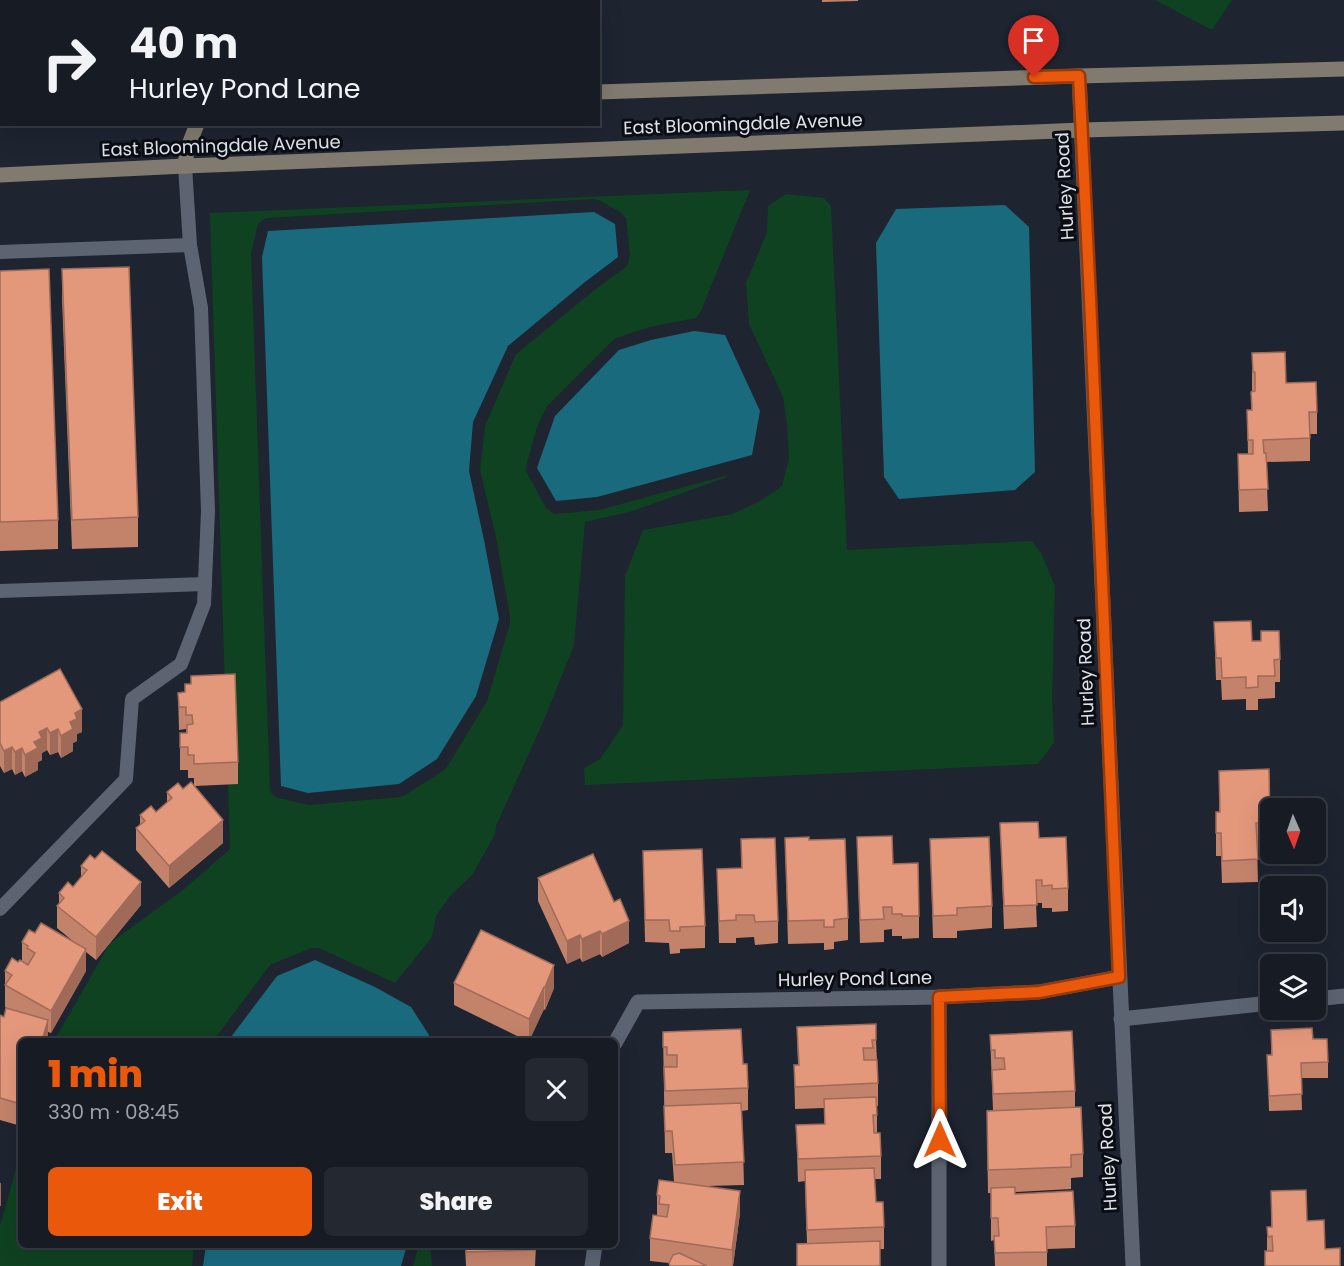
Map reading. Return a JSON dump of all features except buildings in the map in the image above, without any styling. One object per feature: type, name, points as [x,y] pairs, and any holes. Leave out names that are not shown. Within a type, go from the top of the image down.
[{"type":"main road","name":"East Bloomingdale Avenue","points":[[600,92],[1344,69]]},
{"type":"main road","name":"East Bloomingdale Avenue","points":[[0,175],[1082,130],[1344,123]]},
{"type":"main road","points":[[185,166],[187,150],[197,126]]},
{"type":"street","name":"Hurley Road","points":[[1079,76],[1133,1266]]},
{"type":"street","name":"Hurley Pond Lane","points":[[618,1038],[638,1002],[939,997],[1039,992],[1119,977]]},
{"type":"street","points":[[1326,998],[1344,996]]},
{"type":"street","points":[[939,997],[939,1266]]},
{"type":"street","points":[[1121,1019],[1260,1004]]},
{"type":"street","points":[[592,1266],[595,1248]]},
{"type":"lane","points":[[0,909],[126,779],[132,699],[181,664],[204,604],[208,511],[201,308],[190,245],[185,166]]},
{"type":"lane","points":[[0,252],[190,245]]},
{"type":"lane","points":[[0,591],[205,584]]},
{"type":"green space","points":[[1155,0],[1232,0],[1212,30]]},
{"type":"green space","points":[[750,190],[701,311],[696,318],[649,327],[616,338],[547,406],[537,427],[526,471],[546,508],[554,514],[599,510],[728,475],[633,511],[585,522],[574,645],[544,720],[496,826],[495,834],[473,874],[450,896],[436,916],[432,937],[395,983],[319,948],[311,948],[270,965],[215,1038],[56,1038],[110,943],[183,890],[230,849],[210,213]],"holes":[[[593,199],[620,212],[626,218],[630,256],[627,266],[516,354],[485,426],[480,470],[496,537],[510,616],[510,623],[487,701],[447,767],[405,795],[309,805],[278,798],[270,790],[251,254],[258,224],[267,218]]]},
{"type":"green space","points":[[786,194],[824,198],[831,206],[847,550],[1032,541],[1041,553],[1055,586],[1052,697],[1054,743],[1038,764],[585,785],[584,768],[600,759],[623,725],[625,576],[643,530],[733,514],[762,500],[782,486],[789,457],[783,397],[749,324],[746,283],[767,232],[768,206]]},
{"type":"green space","points":[[18,1161],[18,1248],[194,1248],[192,1266],[0,1266],[0,1226]]},
{"type":"green space","points":[[418,1248],[430,1248],[432,1266],[413,1266]]},
{"type":"water","points":[[1005,205],[1029,227],[1035,472],[1015,490],[899,499],[884,477],[876,243],[896,209]]},
{"type":"water","points":[[594,212],[615,224],[618,257],[508,346],[473,422],[469,471],[499,619],[476,696],[437,759],[399,784],[308,793],[281,786],[262,257],[268,231]]},
{"type":"water","points":[[694,331],[725,335],[760,411],[752,455],[597,497],[556,501],[537,468],[555,416],[619,350],[651,340]]},
{"type":"water","points":[[315,960],[375,987],[411,1007],[429,1035],[428,1038],[230,1038],[277,976]]},
{"type":"water","points":[[206,1248],[406,1248],[401,1266],[203,1266]]},
{"type":"route","points":[[940,1140],[939,997],[1039,992],[1119,977],[1079,76],[1034,77]]}]
